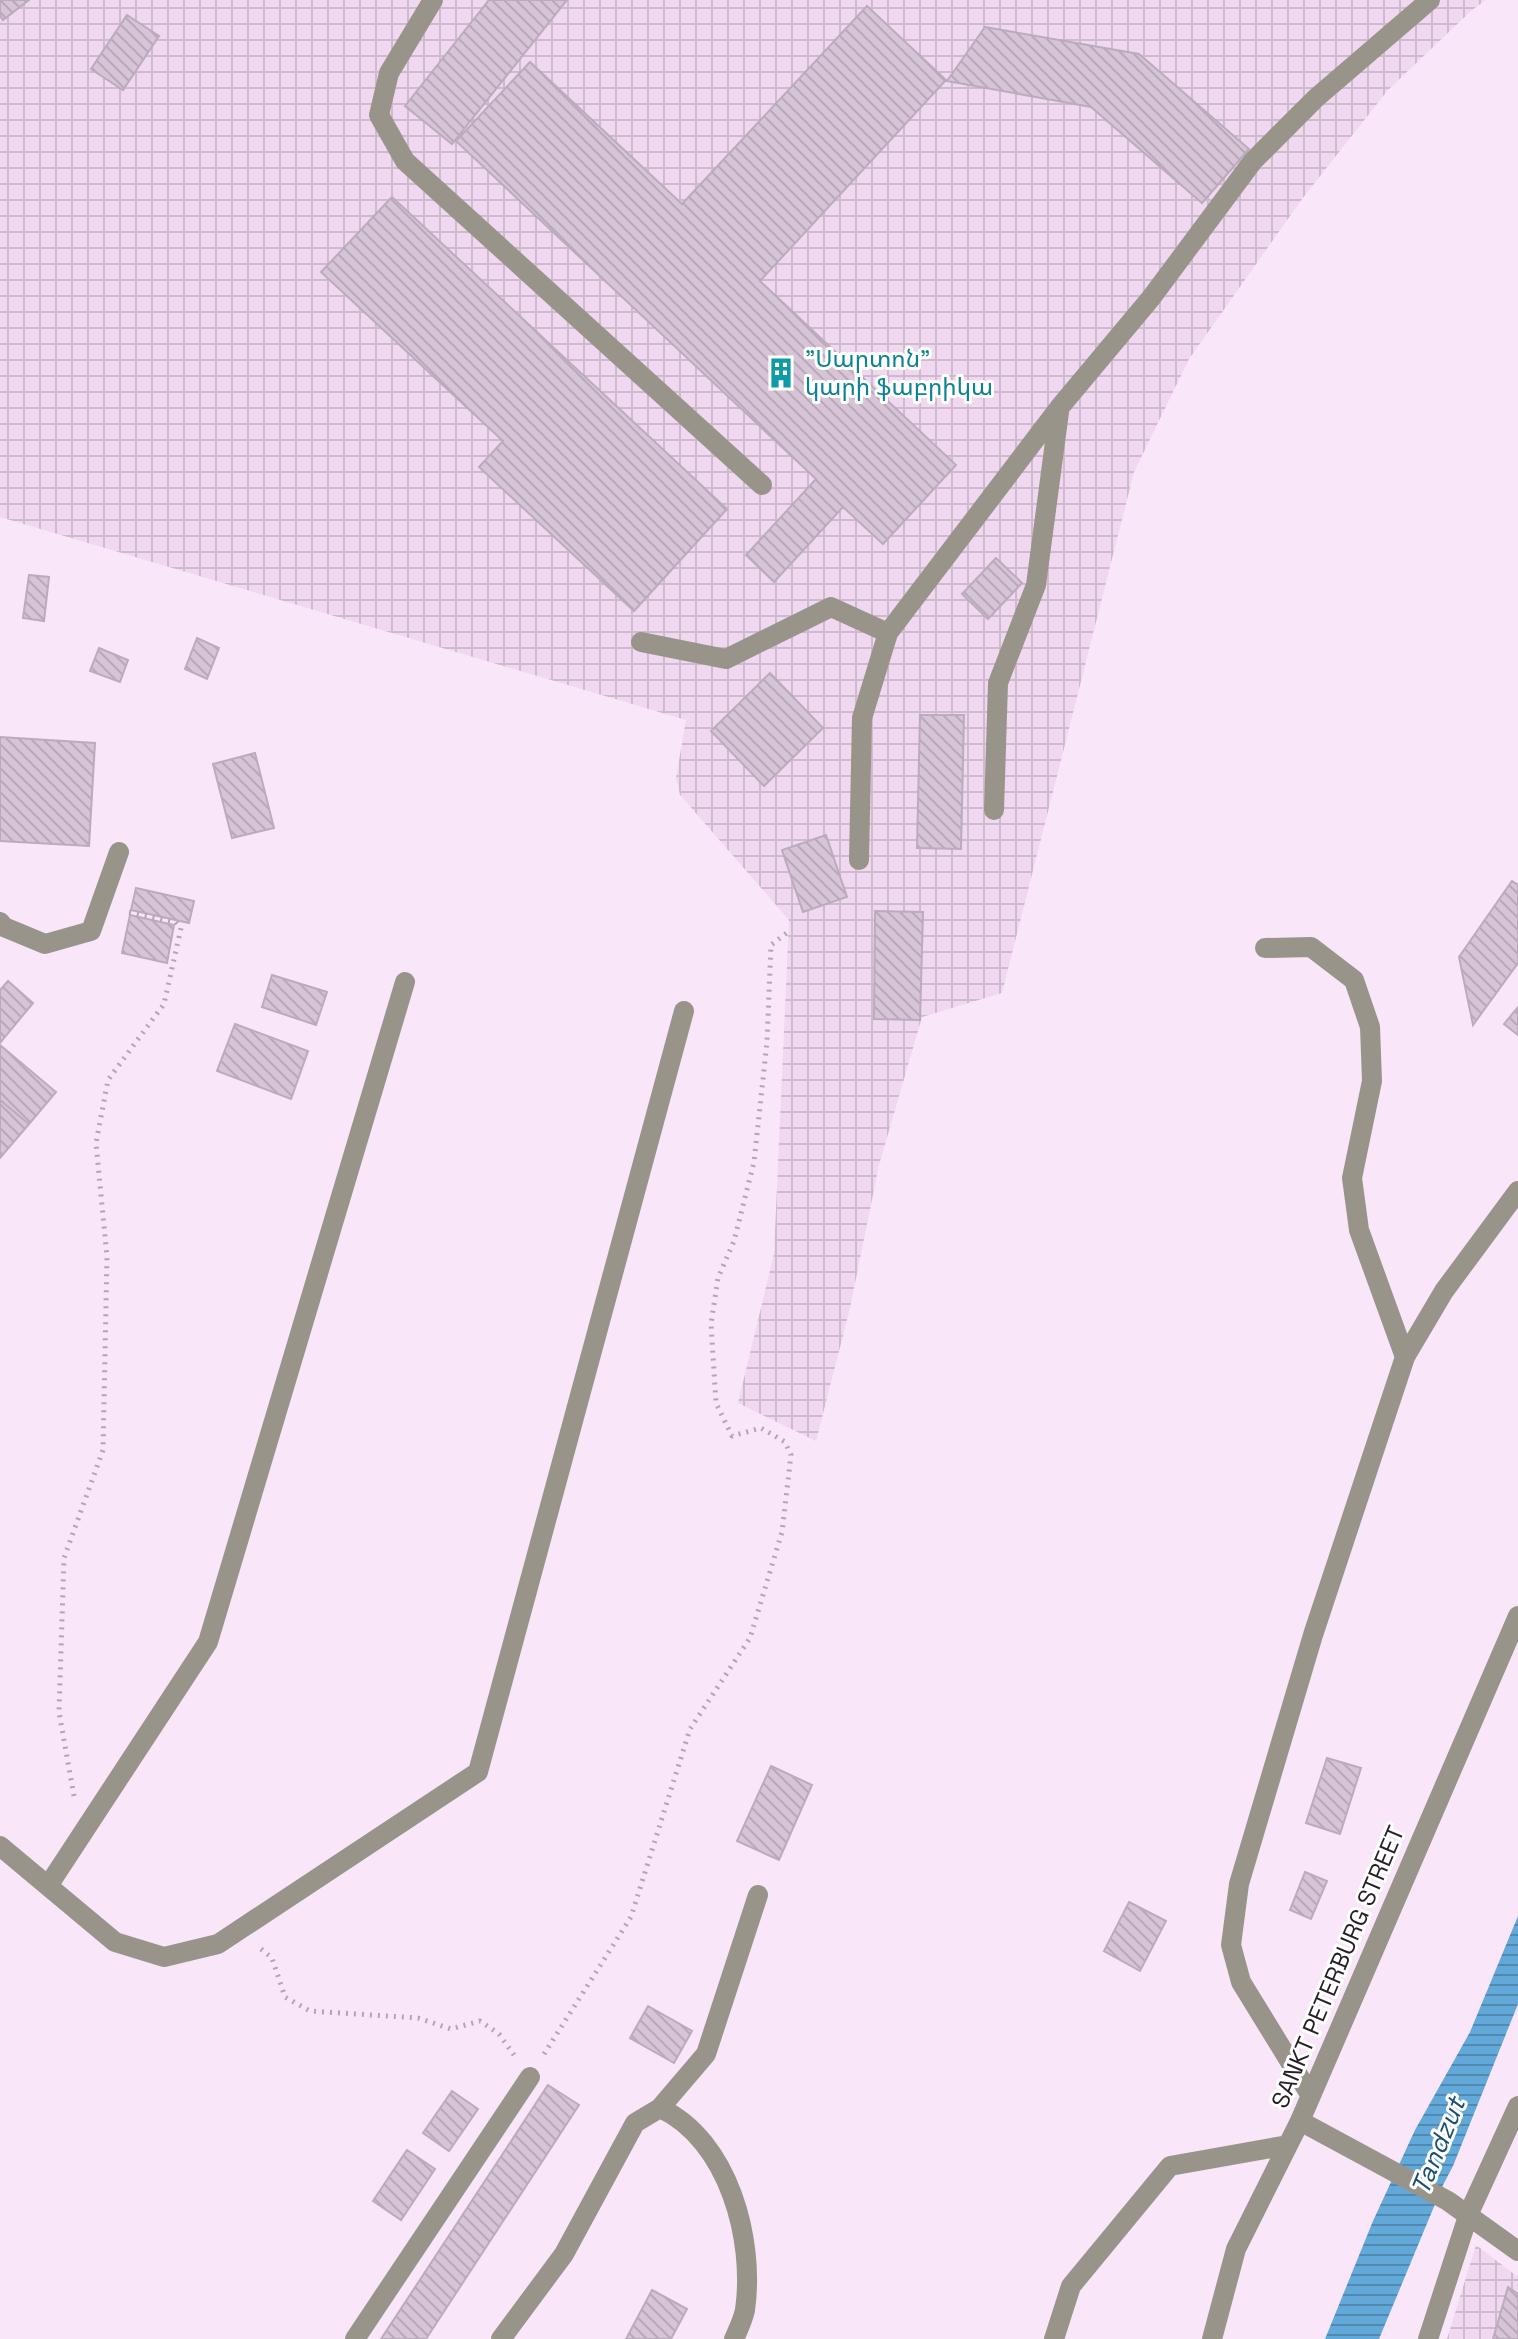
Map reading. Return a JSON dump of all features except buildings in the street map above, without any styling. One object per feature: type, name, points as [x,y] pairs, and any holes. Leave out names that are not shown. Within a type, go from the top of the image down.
[{"type":"street","points":[[433,0],[389,73],[379,115],[405,161],[762,485]]},
{"type":"street","points":[[859,860],[862,718],[888,633],[1059,408],[1151,298],[1253,161],[1316,98],[1430,0]]},
{"type":"street","points":[[994,810],[998,683],[1036,585],[1059,408]]},
{"type":"street","points":[[641,642],[726,659],[831,607],[888,633]]},
{"type":"street","points":[[0,922],[4,927],[45,944],[91,931],[119,852]]},
{"type":"street","points":[[1265,948],[1311,947],[1354,980],[1370,1027],[1372,1081],[1352,1178],[1359,1230],[1405,1357]]},
{"type":"street","points":[[48,1886],[208,1642],[405,982]]},
{"type":"street","points":[[0,1846],[115,1942],[164,1957],[218,1944],[478,1772],[684,1011]]},
{"type":"street","points":[[1311,2096],[1241,1982],[1231,1945],[1239,1884],[1308,1649],[1405,1357],[1444,1291],[1518,1191]]},
{"type":"street","name":"SANKT PETERBURG STREET","points":[[1212,2339],[1236,2249],[1300,2121],[1518,1616]]},
{"type":"street","points":[[501,2339],[564,2254],[635,2123],[660,2108],[706,2054],[758,1895]]},
{"type":"street","points":[[355,2339],[530,2077]]},
{"type":"street","points":[[1428,2339],[1469,2213],[1518,2106]]},
{"type":"street","points":[[660,2108],[676,2115],[704,2142],[734,2198],[747,2252],[744,2312],[734,2339]]},
{"type":"street","points":[[1300,2121],[1469,2213],[1518,2251]]},
{"type":"street","points":[[1054,2339],[1071,2286],[1170,2166],[1288,2145]]},
{"type":"path","points":[[81,1836],[59,1712],[64,1558],[103,1450],[107,1257],[96,1143],[108,1080],[164,1004],[181,928],[176,922],[123,911],[97,914]]},
{"type":"path","points":[[238,1931],[272,1958],[285,1997],[310,2011],[418,2018],[451,2029],[480,2021],[499,2034],[530,2077],[631,1917],[690,1729],[750,1638],[782,1532],[791,1455],[785,1442],[761,1428],[732,1436],[716,1403],[711,1324],[718,1278],[734,1241],[754,1162],[767,1042],[771,945],[788,932]]},
{"type":"shaded area","points":[[0,0],[1486,0],[1388,90],[1302,199],[1189,359],[1134,472],[1002,993],[922,1017],[879,1165],[850,1308],[816,1441],[738,1403],[774,1254],[789,920],[680,795],[676,778],[686,720],[0,517]]},
{"type":"shaded area","points":[[1476,2245],[1518,2277],[1518,2339],[1447,2339]]},
{"type":"water","name":"Tandzut","points":[[1518,1916],[1518,2004],[1379,2339],[1325,2339],[1373,2221],[1415,2130],[1470,2032]]},
{"type":"place","name":"\"Սարտոն\" կարի ֆաբրիկա","points":[[781,373]]}]
